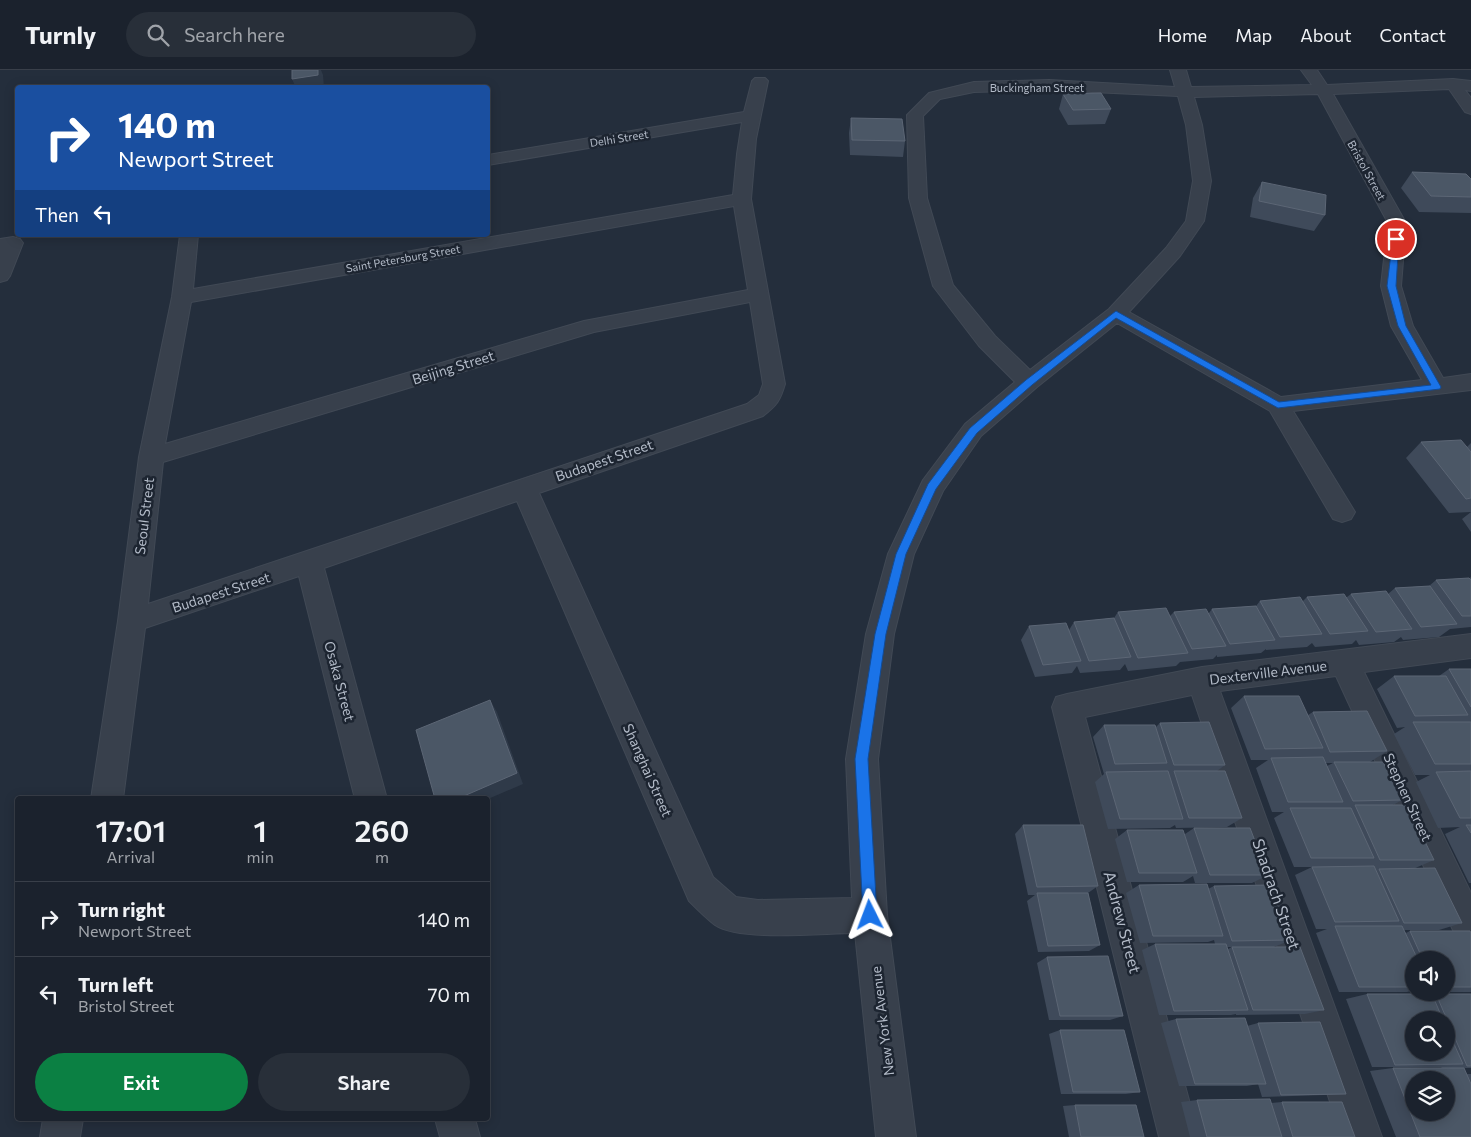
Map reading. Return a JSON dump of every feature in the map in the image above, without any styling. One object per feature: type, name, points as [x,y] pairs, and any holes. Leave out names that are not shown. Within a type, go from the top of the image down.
[{"type":"street","name":"Bristol Street","points":[[1309,70],[1323,90],[1397,223],[1392,286],[1402,326],[1437,387]]},
{"type":"street","name":"Buckingham Street","points":[[1029,382],[987,341],[943,286],[918,198],[915,115],[935,96],[974,87],[1045,78],[1182,81],[1265,92],[1453,84],[1471,86]]},
{"type":"street","name":"Budapest Street","points":[[132,621],[309,563],[524,487],[754,410],[769,399],[774,384],[742,198],[742,173],[750,116],[760,81]]},
{"type":"street","name":"New York Avenue","points":[[896,1137],[870,915],[862,759],[880,634],[901,554],[932,487],[973,430],[1029,382],[1116,314],[1173,252],[1195,221],[1202,181],[1194,125],[1182,81]]},
{"type":"street","points":[[1453,84],[1471,108]]},
{"type":"street","name":"Delhi Street","points":[[490,160],[750,116]]},
{"type":"street","name":"Saint Petersburg Street","points":[[182,297],[742,198]]},
{"type":"street","name":"Seoul Street","points":[[107,796],[132,621],[151,457],[182,297],[189,237]]},
{"type":"street","points":[[0,245],[13,243],[0,276]]},
{"type":"street","name":"Beijing Street","points":[[151,457],[590,326],[759,294]]},
{"type":"street","points":[[1116,314],[1278,405],[1342,512]]},
{"type":"street","points":[[1278,405],[1471,382]]},
{"type":"street","name":"Shanghai Street","points":[[524,487],[701,888],[728,913],[758,917],[870,915]]},
{"type":"street","name":"Osaka Street","points":[[309,563],[370,796]]},
{"type":"street","name":"Dexterville Avenue","points":[[1068,707],[1202,680],[1471,646]]},
{"type":"street","name":"Stephen Street","points":[[1345,663],[1471,931]]},
{"type":"street","name":"Shadrach Street","points":[[1202,680],[1362,1137]]},
{"type":"street","name":"Andrew Street","points":[[1068,707],[1179,1137]]},
{"type":"street","points":[[60,1137],[63,1121]]},
{"type":"street","points":[[456,1121],[460,1137]]},
{"type":"building","points":[[292,70],[318,70],[318,75],[292,79]]},
{"type":"building","points":[[1101,93],[1111,109],[1073,110],[1063,94]]},
{"type":"building","points":[[851,118],[902,119],[905,141],[852,140]]},
{"type":"building","points":[[1412,172],[1466,174],[1471,179],[1471,197],[1431,196]]},
{"type":"building","points":[[1262,182],[1326,195],[1325,215],[1259,201]]},
{"type":"building","points":[[1461,440],[1471,452],[1471,498],[1466,499],[1421,442]]},
{"type":"building","points":[[1469,578],[1471,580],[1471,616],[1462,616],[1436,580]]},
{"type":"building","points":[[1430,586],[1457,624],[1421,627],[1395,588]]},
{"type":"building","points":[[1386,591],[1412,629],[1376,632],[1351,594]]},
{"type":"building","points":[[1344,594],[1368,631],[1330,634],[1307,597]]},
{"type":"building","points":[[1300,597],[1322,634],[1280,637],[1260,601]]},
{"type":"building","points":[[1256,606],[1275,640],[1230,644],[1212,609]]},
{"type":"building","points":[[1166,608],[1188,653],[1138,658],[1118,612]]},
{"type":"building","points":[[1206,609],[1226,646],[1192,649],[1174,612]]},
{"type":"building","points":[[1114,618],[1131,657],[1089,661],[1074,622]]},
{"type":"building","points":[[1066,623],[1081,661],[1043,665],[1029,626]]},
{"type":"building","points":[[1449,669],[1471,669],[1471,707]]},
{"type":"building","points":[[1394,676],[1446,676],[1468,715],[1415,716]]},
{"type":"building","points":[[1244,696],[1299,696],[1323,748],[1265,749]]},
{"type":"building","points":[[490,700],[517,773],[464,796],[434,796],[416,730]]},
{"type":"building","points":[[1367,711],[1387,751],[1330,752],[1313,712]]},
{"type":"building","points":[[1209,722],[1225,765],[1174,765],[1160,723]]},
{"type":"building","points":[[1413,722],[1471,722],[1471,764],[1435,764]]},
{"type":"building","points":[[1104,725],[1155,725],[1167,763],[1115,764]]},
{"type":"building","points":[[1323,757],[1343,802],[1288,802],[1271,758]]},
{"type":"building","points":[[1334,762],[1383,762],[1402,800],[1353,801]]},
{"type":"building","points":[[1168,771],[1183,819],[1120,819],[1106,772]]},
{"type":"building","points":[[1174,771],[1225,771],[1242,818],[1189,818]]},
{"type":"building","points":[[1471,771],[1471,818],[1460,818],[1436,772]]},
{"type":"building","points":[[1355,805],[1407,805],[1434,860],[1380,860]]},
{"type":"building","points":[[1290,808],[1351,808],[1374,858],[1311,858]]},
{"type":"building","points":[[1023,825],[1083,825],[1098,886],[1037,887]]},
{"type":"building","points":[[1466,825],[1471,825],[1471,833]]},
{"type":"building","points":[[1194,828],[1250,828],[1268,875],[1210,875]]},
{"type":"building","points":[[1127,830],[1183,830],[1197,873],[1139,873]]},
{"type":"building","points":[[1374,866],[1399,921],[1335,922],[1312,867]]},
{"type":"building","points":[[1435,868],[1462,923],[1404,923],[1379,869]]},
{"type":"building","points":[[1207,884],[1223,936],[1153,936],[1139,885]]},
{"type":"building","points":[[1270,885],[1291,940],[1232,941],[1214,886]]},
{"type":"building","points":[[1037,893],[1088,893],[1100,945],[1048,946]]},
{"type":"building","points":[[1335,926],[1402,926],[1414,951],[1405,951],[1405,987],[1359,987]]},
{"type":"building","points":[[1410,931],[1470,931],[1471,987],[1455,987],[1455,951],[1419,951]]},
{"type":"building","points":[[1155,944],[1226,944],[1248,1010],[1174,1011]]},
{"type":"building","points":[[1232,947],[1300,947],[1324,1010],[1253,1010]]},
{"type":"building","points":[[1108,956],[1123,1016],[1060,1016],[1047,957]]},
{"type":"building","points":[[1367,994],[1405,994],[1405,1001],[1435,1001],[1439,1011],[1405,1011],[1405,1061],[1455,1061],[1455,1046],[1463,1064],[1395,1065]]},
{"type":"building","points":[[1455,994],[1471,994],[1471,1066],[1467,1066],[1455,1038],[1455,1011],[1443,1011],[1439,1001],[1455,1001]]},
{"type":"building","points":[[1245,1018],[1266,1084],[1195,1084],[1176,1019]]},
{"type":"building","points":[[1320,1022],[1346,1094],[1281,1095],[1258,1023]]},
{"type":"building","points":[[1060,1030],[1124,1030],[1140,1092],[1073,1092]]},
{"type":"building","points":[[1393,1068],[1464,1068],[1471,1084],[1471,1137],[1420,1137],[1414,1121],[1455,1121],[1455,1071],[1405,1071],[1405,1099]]},
{"type":"building","points":[[1270,1099],[1282,1137],[1207,1137],[1197,1100]]},
{"type":"building","points":[[1282,1102],[1342,1102],[1355,1137],[1293,1137]]},
{"type":"building","points":[[1075,1105],[1136,1105],[1144,1137],[1081,1137]]},
{"type":"route","points":[[870,915],[862,759],[880,634],[901,554],[932,487],[973,430],[1029,382],[1116,314],[1278,405],[1437,387],[1402,326],[1392,286],[1396,239]]}]
